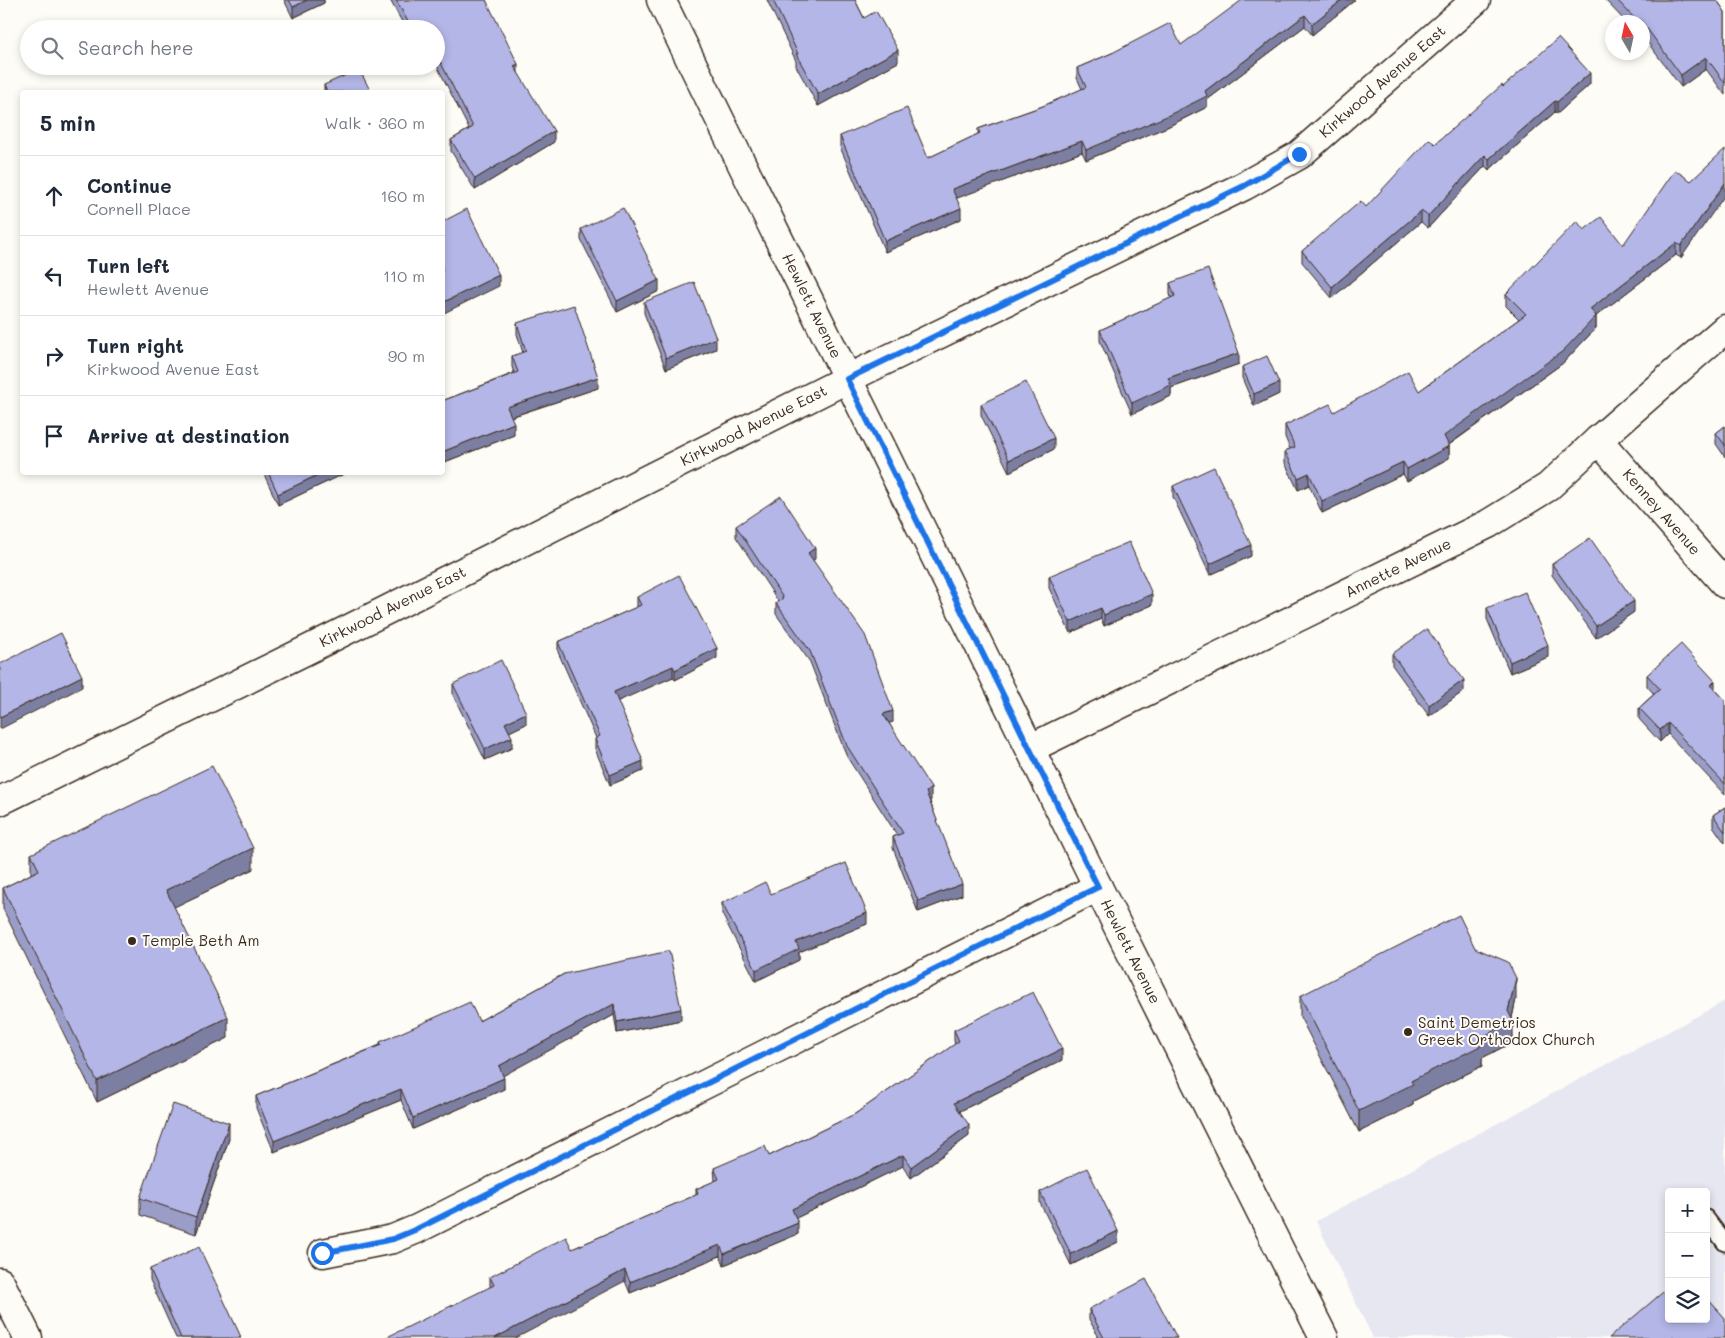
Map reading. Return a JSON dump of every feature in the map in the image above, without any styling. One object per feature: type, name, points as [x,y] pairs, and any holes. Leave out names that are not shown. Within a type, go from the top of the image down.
[{"type":"street","name":"Hewlett Avenue","points":[[661,0],[1098,887],[1324,1338]]},
{"type":"street","name":"Kirkwood Avenue East","points":[[0,801],[268,670],[847,379],[1244,186],[1299,154],[1476,0]]},
{"type":"street","name":"Annette Avenue","points":[[1031,748],[1488,524],[1548,487],[1598,440],[1725,329]]},
{"type":"street","name":"Kenney Avenue","points":[[1598,440],[1725,584]]},
{"type":"street","points":[[322,1253],[393,1239],[417,1229],[1098,887]]},
{"type":"street","points":[[0,1282],[28,1338]]},
{"type":"lane","points":[[1710,1223],[1725,1243]]},
{"type":"shaded area","points":[[1725,1001],[1725,1338],[1373,1338],[1316,1221]]},
{"type":"building","points":[[289,0],[307,0],[293,7]]},
{"type":"building","points":[[396,0],[486,0],[518,64],[514,66],[554,131],[475,179],[451,140],[473,127],[445,71],[445,20],[407,20]]},
{"type":"building","points":[[773,0],[855,0],[864,18],[876,11],[898,50],[818,94],[796,54],[798,54]]},
{"type":"building","points":[[1242,0],[1342,0],[1312,24],[1305,15],[1205,91],[1207,96],[1167,116],[1086,150],[1082,141],[952,189],[961,208],[885,241],[840,136],[907,108],[928,158],[980,133],[978,129],[1043,106],[1086,87],[1077,68],[1112,53],[1170,23],[1181,45]]},
{"type":"building","points":[[1617,0],[1717,0],[1725,12],[1725,83],[1706,57],[1681,75],[1650,33],[1650,15],[1631,15]]},
{"type":"building","points":[[1558,38],[1590,73],[1489,159],[1485,155],[1428,216],[1421,211],[1332,287],[1302,251],[1361,201],[1366,207],[1429,139],[1435,144]]},
{"type":"building","points":[[346,75],[362,75],[370,90],[326,90],[324,85]]},
{"type":"building","points":[[1725,149],[1725,183],[1681,246],[1676,243],[1590,309],[1596,316],[1563,351],[1444,436],[1449,446],[1407,469],[1403,462],[1322,501],[1309,473],[1298,478],[1285,451],[1295,447],[1285,425],[1330,404],[1334,412],[1408,371],[1419,391],[1526,314],[1506,294],[1577,221],[1584,230],[1601,217],[1623,245],[1675,170],[1691,181]]},
{"type":"building","points":[[623,208],[659,280],[617,301],[581,229]]},
{"type":"building","points":[[467,209],[499,275],[445,302],[445,220]]},
{"type":"building","points":[[1208,269],[1239,353],[1168,378],[1171,385],[1132,403],[1100,330],[1175,296],[1170,283]]},
{"type":"building","points":[[694,282],[716,338],[666,358],[644,302]]},
{"type":"building","points":[[574,305],[598,377],[507,407],[514,423],[445,451],[445,400],[518,372],[512,356],[526,351],[517,323]]},
{"type":"building","points":[[1267,356],[1279,383],[1254,394],[1242,367]]},
{"type":"building","points":[[1026,382],[1054,438],[1009,460],[981,404]]},
{"type":"building","points":[[1725,426],[1725,445],[1716,433]]},
{"type":"building","points":[[1214,467],[1251,545],[1210,564],[1173,486]]},
{"type":"building","points":[[269,475],[318,475],[278,494]]},
{"type":"building","points":[[781,496],[815,548],[808,553],[865,635],[893,711],[883,714],[931,788],[926,792],[962,884],[918,901],[893,837],[903,833],[847,746],[810,651],[776,603],[783,598],[736,526]]},
{"type":"building","points":[[1590,538],[1634,601],[1596,626],[1552,564]]},
{"type":"building","points":[[1129,542],[1152,594],[1104,615],[1101,608],[1070,622],[1049,576]]},
{"type":"building","points":[[679,575],[717,648],[675,670],[673,666],[614,692],[643,761],[610,775],[595,739],[600,736],[558,642],[641,605],[637,597]]},
{"type":"building","points":[[1525,592],[1548,645],[1510,662],[1487,608]]},
{"type":"building","points":[[1427,629],[1464,680],[1429,705],[1392,654]]},
{"type":"building","points":[[61,633],[82,676],[0,717],[0,664]]},
{"type":"building","points":[[1681,644],[1715,681],[1711,685],[1725,700],[1725,784],[1668,723],[1660,730],[1639,708],[1660,689],[1647,675]]},
{"type":"building","points":[[501,660],[526,713],[505,723],[512,737],[485,749],[453,684]]},
{"type":"building","points":[[212,766],[253,848],[166,890],[228,1017],[97,1081],[3,888],[39,870],[31,854]]},
{"type":"building","points":[[1725,807],[1725,832],[1713,815]]},
{"type":"building","points":[[846,863],[867,913],[796,942],[799,949],[756,970],[722,903],[765,882],[771,894]]},
{"type":"building","name":"Saint Demetrios Greek Orthodox Church","points":[[1459,915],[1475,948],[1508,962],[1516,978],[1508,1011],[1513,1021],[1478,1039],[1482,1045],[1411,1081],[1413,1084],[1359,1111],[1300,996]]},
{"type":"building","points":[[669,951],[681,1009],[617,1022],[614,1004],[499,1066],[504,1078],[413,1118],[401,1089],[274,1141],[256,1096],[381,1045],[380,1042],[470,1002],[479,1021],[564,974]]},
{"type":"building","points":[[1033,992],[1062,1049],[954,1103],[969,1125],[911,1167],[903,1155],[792,1209],[798,1223],[724,1254],[720,1245],[630,1282],[625,1270],[495,1338],[385,1338],[494,1285],[490,1277],[566,1237],[572,1249],[698,1194],[696,1189],[719,1179],[714,1168],[765,1146],[769,1156],[855,1114],[959,1041],[954,1030]]},
{"type":"building","points":[[173,1104],[229,1123],[196,1217],[140,1198]]},
{"type":"building","points":[[1087,1168],[1118,1231],[1071,1254],[1040,1192]]},
{"type":"building","points":[[199,1247],[241,1337],[181,1338],[150,1269]]},
{"type":"building","points":[[1146,1279],[1177,1338],[1104,1338],[1089,1309]]},
{"type":"building","points":[[1665,1290],[1665,1323],[1710,1323],[1710,1301],[1725,1318],[1725,1338],[1609,1338]]},
{"type":"place","name":"Temple Beth Am","points":[[132,941]]},
{"type":"place","name":"Saint Demetrios Greek Orthodox Church","points":[[1408,1032]]},
{"type":"route","points":[[322,1253],[393,1239],[417,1229],[1098,887],[1031,748],[847,379],[1244,186],[1299,154]]}]
